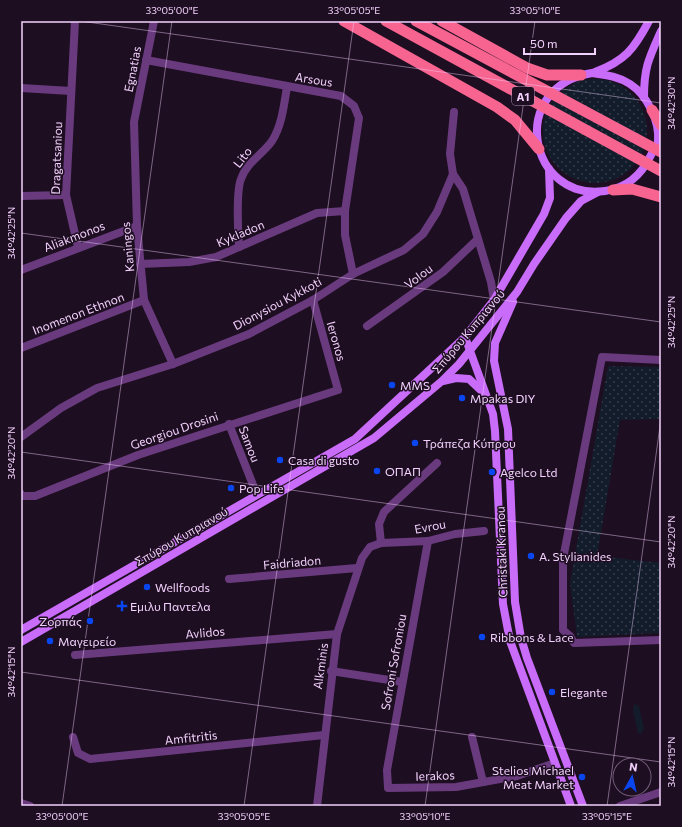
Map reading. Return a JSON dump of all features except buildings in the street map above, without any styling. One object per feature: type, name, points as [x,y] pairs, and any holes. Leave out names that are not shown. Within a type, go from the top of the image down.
[{"type":"highway","points":[[344,21],[497,107],[515,120],[539,149]]},
{"type":"highway","name":"A1","points":[[386,21],[661,171]]},
{"type":"highway","name":"A1","points":[[416,21],[661,152]]},
{"type":"highway","points":[[442,21],[527,68],[547,75],[587,74]]},
{"type":"highway","points":[[652,110],[661,125]]},
{"type":"highway","points":[[613,190],[632,189],[661,197]]},
{"type":"main road","points":[[587,74],[612,75],[630,84],[644,97],[652,110],[658,143],[644,169],[628,183],[613,190],[598,192],[584,191],[559,179],[549,170],[539,149],[537,131],[540,113],[546,100],[556,88],[587,74],[614,65],[629,53],[649,21]]},
{"type":"main road","points":[[644,97],[644,73],[650,54],[661,31]]},
{"type":"main road","name":"Σπύρου Κυπριανού","points":[[21,630],[355,439],[466,337],[494,300],[544,214],[550,198],[549,170]]},
{"type":"main road","name":"Σπύρου Κυπριανού","points":[[21,642],[363,446],[442,382],[470,351],[517,292],[534,264],[566,218],[581,201],[598,192]]},
{"type":"main road","name":"Christaki Kranou","points":[[517,292],[495,343],[494,361],[508,429],[515,602],[521,638],[527,658],[583,806]]},
{"type":"main road","name":"Christaki Kranou","points":[[466,337],[486,396],[495,431],[503,604],[510,641],[571,806]]},
{"type":"main road","points":[[442,382],[456,378],[469,379],[486,396]]},
{"type":"street","name":"Dragatsaniou","points":[[75,21],[66,195],[78,247]]},
{"type":"street","name":"Egnatias","points":[[134,122],[154,21]]},
{"type":"street","name":"Arsous","points":[[146,60],[341,96],[354,106],[359,118],[345,211],[345,235],[353,274]]},
{"type":"street","name":"Lito","points":[[239,247],[238,231],[240,180],[246,168],[272,140],[282,114],[287,87]]},
{"type":"street","points":[[21,88],[71,92]]},
{"type":"street","points":[[454,112],[450,154],[453,174],[464,189],[491,282],[494,300]]},
{"type":"street","name":"Kaningos","points":[[134,122],[136,226],[144,300],[173,364]]},
{"type":"street","name":"Dionysiou Kykkoti","points":[[21,437],[61,408],[97,388],[173,364],[249,334],[313,300],[353,274],[404,250],[423,234],[437,212],[453,174]]},
{"type":"street","points":[[21,196],[66,195]]},
{"type":"street","name":"Kykladon","points":[[140,264],[188,262],[216,256],[317,213],[345,211]]},
{"type":"street","name":"Aliakmonos","points":[[21,270],[136,226]]},
{"type":"street","name":"Volou","points":[[367,326],[443,272],[478,239]]},
{"type":"street","name":"Inomenon Ethnon","points":[[21,348],[144,300]]},
{"type":"street","name":"Ieronos","points":[[313,300],[338,390]]},
{"type":"street","points":[[661,360],[602,357],[564,559],[563,630],[570,636],[574,643],[661,640]]},
{"type":"street","name":"Georgiou Drosini","points":[[21,494],[22,496],[35,496],[138,455],[229,424],[338,390]]},
{"type":"street","name":"Samou","points":[[229,424],[257,495]]},
{"type":"street","points":[[381,543],[379,524],[384,512],[437,463]]},
{"type":"street","name":"Evrou","points":[[381,543],[428,541],[455,534],[484,531]]},
{"type":"street","name":"Sofroni Sofroniou","points":[[388,788],[387,770],[428,541]]},
{"type":"street","name":"Alkminis","points":[[317,806],[331,671],[337,634],[357,568],[362,558],[370,548],[381,543]]},
{"type":"street","name":"Faidriadon","points":[[229,579],[357,568]]},
{"type":"street","name":"Avlidos","points":[[75,655],[337,634]]},
{"type":"street","points":[[331,671],[402,682]]},
{"type":"street","name":"Amfitritis","points":[[73,737],[78,753],[90,759],[324,735]]},
{"type":"street","points":[[472,737],[483,782]]},
{"type":"street","name":"Ierakos","points":[[388,788],[456,787],[517,776],[555,763]]},
{"type":"street","points":[[620,806],[661,792]]},
{"type":"shaded area","points":[[595,79],[615,83],[632,94],[643,111],[647,131],[643,151],[632,168],[615,179],[595,183],[575,179],[558,168],[547,151],[543,131],[547,111],[558,94],[575,83]]},
{"type":"shaded area","points":[[608,366],[661,367],[661,419],[620,420],[597,556],[661,563],[661,619],[659,633],[577,637],[570,583]]},
{"type":"shaded area","points":[[634,704],[639,706],[644,728],[641,734],[638,733],[633,711]]},
{"type":"place","name":"MMS","points":[[392,385]]},
{"type":"place","name":"Mpakas DIY","points":[[462,398]]},
{"type":"place","name":"Τράπεζα Κύπρου","points":[[415,443]]},
{"type":"place","name":"Casa di gusto","points":[[280,460]]},
{"type":"place","name":"ΟΠΑΠ","points":[[377,471]]},
{"type":"place","name":"Agelco Ltd","points":[[492,472]]},
{"type":"place","name":"Pop Life","points":[[231,488]]},
{"type":"place","name":"A. Stylianides","points":[[531,556]]},
{"type":"place","name":"Wellfoods","points":[[147,587]]},
{"type":"place","name":"Εμιλυ Παντελα","points":[[122,606]]},
{"type":"place","name":"Ζορπάς","points":[[90,621]]},
{"type":"place","name":"Ribbons & Lace","points":[[482,637]]},
{"type":"place","name":"Μαγειρείο","points":[[50,641]]},
{"type":"place","name":"Elegante","points":[[552,692]]},
{"type":"place","name":"Stelios Michael Meat Market","points":[[582,777]]}]
